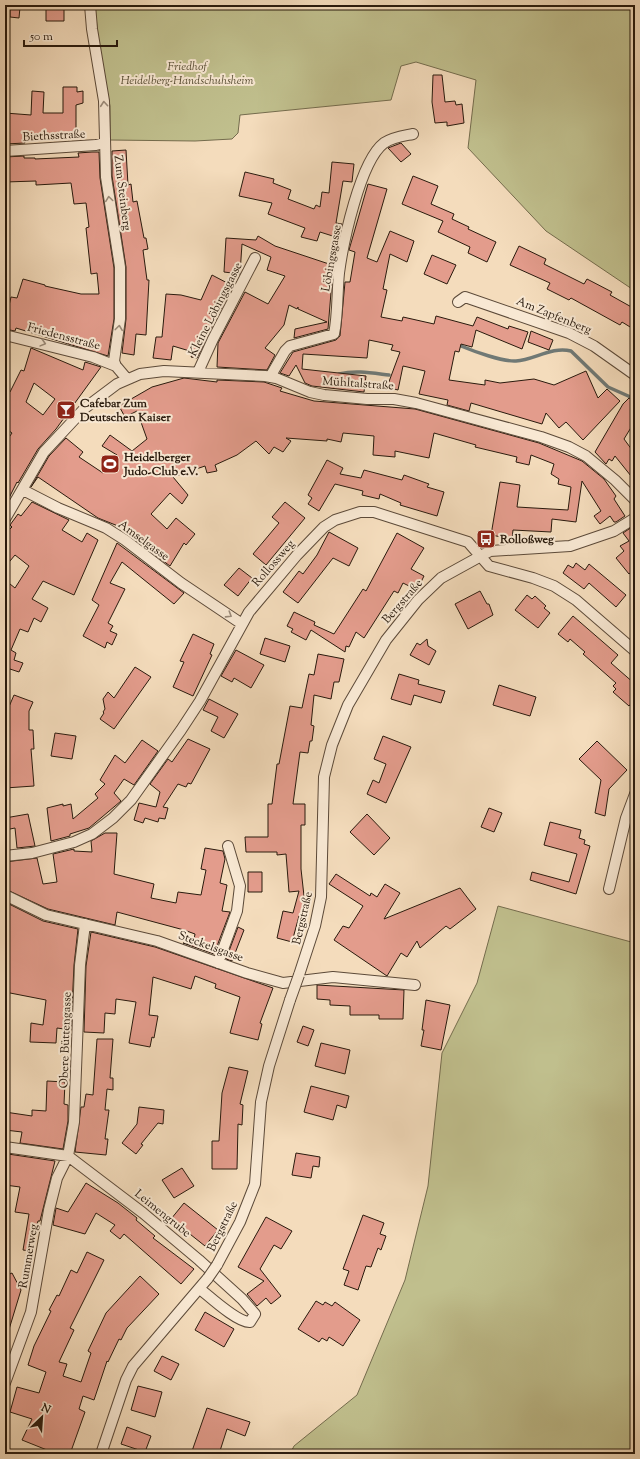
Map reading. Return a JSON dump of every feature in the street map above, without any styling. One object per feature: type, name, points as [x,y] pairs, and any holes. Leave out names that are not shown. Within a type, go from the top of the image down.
[{"type":"street","name":"Zum Steinberg","points":[[90,5],[92,29],[104,101],[106,176],[121,279],[120,319],[114,356],[116,366]]},
{"type":"street","name":"Löbingsgasse","points":[[270,377],[285,351],[290,346],[333,335],[338,280],[344,246],[362,177],[371,160],[383,144],[394,138],[413,134]]},
{"type":"street","name":"Biethsstraße","points":[[5,151],[96,146],[104,143]]},
{"type":"street","name":"Kleine Löbingsgasse","points":[[198,372],[213,339],[256,258]]},
{"type":"street","name":"Am Zapfenberg","points":[[458,302],[465,297],[562,330],[594,346],[635,375]]},
{"type":"street","name":"Friedensstraße","points":[[5,335],[93,357],[116,366]]},
{"type":"street","points":[[116,366],[127,379]]},
{"type":"street","name":"Mühltalstraße","points":[[5,519],[44,452],[94,400],[127,379],[152,372],[198,372],[270,377],[310,392],[338,397],[394,399],[416,403],[541,437],[569,447],[586,456],[615,480],[635,500]]},
{"type":"street","name":"Amselgasse","points":[[23,490],[58,508],[106,528],[125,540],[181,583],[242,624]]},
{"type":"street","name":"Rollossweg","points":[[5,856],[32,853],[74,842],[92,834],[113,818],[131,800],[182,730],[200,701],[249,612],[271,585],[324,527],[347,515],[360,512],[374,512],[468,542],[489,566],[533,578],[565,592],[635,651]]},
{"type":"street","name":"Bergstraße","points":[[101,1454],[126,1380],[133,1366],[200,1289],[217,1265],[240,1222],[255,1184],[261,1102],[269,1066],[315,926],[322,885],[321,833],[324,777],[332,745],[348,705],[386,640],[418,600],[448,572],[490,551],[570,546],[614,531],[635,518]]},
{"type":"street","points":[[609,889],[626,818],[635,794]]},
{"type":"street","points":[[218,963],[237,911],[240,886],[228,846]]},
{"type":"street","name":"Steckelsgasse","points":[[5,895],[46,916],[156,941],[218,963],[283,983],[333,977],[415,985]]},
{"type":"street","name":"Obere Büttengasse","points":[[68,1156],[74,1122],[80,965],[85,924]]},
{"type":"street","points":[[5,1147],[68,1156]]},
{"type":"street","name":"Leimengrube","points":[[68,1156],[143,1213],[219,1277],[242,1299],[255,1314],[254,1317],[250,1322],[239,1318],[200,1289]]},
{"type":"street","name":"Rummerweg","points":[[5,1383],[32,1312],[49,1210],[57,1178],[68,1156]]},
{"type":"green space","name":"Friedhof Heidelberg-Handschuhsheim","points":[[95,5],[635,5],[635,291],[546,231],[468,148],[476,80],[416,62],[401,66],[391,100],[240,115],[238,133],[232,139],[195,141],[110,140],[110,106],[99,48]]},
{"type":"green space","points":[[498,906],[635,943],[635,1454],[290,1454],[294,1446],[357,1395],[405,1280],[428,1186],[442,1053],[477,983]]},
{"type":"building","points":[[46,5],[64,5],[64,21],[46,21]]},
{"type":"building","points":[[10,6],[20,7],[19,18],[10,17]]},
{"type":"building","points":[[433,75],[442,75],[445,102],[455,101],[456,105],[462,104],[464,123],[447,126],[447,122],[435,123],[432,102]]},
{"type":"building","points":[[63,87],[77,87],[77,92],[83,91],[83,103],[76,105],[76,138],[25,139],[25,143],[5,144],[5,113],[31,115],[32,91],[44,92],[43,113],[63,113]]},
{"type":"building","points":[[401,143],[411,154],[401,162],[388,148]]},
{"type":"building","points":[[126,150],[128,185],[131,184],[133,202],[137,201],[144,238],[146,238],[148,249],[143,250],[147,280],[149,280],[146,335],[136,334],[134,355],[122,353],[126,319],[126,267],[112,176],[112,151]]},
{"type":"building","points":[[99,152],[100,178],[114,268],[114,319],[108,356],[16,328],[15,331],[5,329],[5,310],[8,310],[11,297],[17,298],[23,279],[45,286],[81,294],[99,294],[97,273],[91,274],[86,228],[89,227],[86,203],[74,204],[71,183],[36,185],[36,181],[5,182],[5,157],[24,156],[24,158],[35,159],[79,157],[78,153]]},
{"type":"building","points":[[332,162],[354,164],[352,182],[343,181],[336,223],[342,224],[339,238],[320,232],[317,241],[301,237],[305,228],[268,214],[272,203],[239,196],[245,172],[274,179],[273,183],[291,190],[288,199],[314,209],[316,205],[320,207],[322,192],[329,193]]},
{"type":"building","points":[[413,176],[438,186],[431,204],[454,214],[452,219],[469,227],[468,229],[496,242],[487,262],[468,253],[470,247],[438,232],[443,221],[402,204]]},
{"type":"building","points":[[368,184],[387,189],[367,258],[377,262],[390,231],[414,241],[407,262],[390,254],[383,289],[387,290],[381,317],[402,321],[403,317],[434,324],[436,316],[473,326],[477,317],[508,329],[509,326],[528,332],[522,349],[476,330],[472,347],[461,344],[459,352],[455,351],[449,380],[485,385],[485,380],[500,383],[534,379],[554,385],[586,371],[598,398],[607,389],[620,401],[583,440],[566,422],[559,428],[546,413],[542,424],[471,403],[469,411],[447,405],[448,400],[419,394],[425,371],[403,366],[398,390],[387,387],[400,352],[391,350],[393,345],[369,340],[367,358],[303,354],[302,369],[366,376],[364,392],[312,386],[305,383],[296,365],[289,376],[280,373],[293,352],[336,340],[340,336],[345,282],[350,282],[355,252],[349,250]]},
{"type":"building","points":[[258,236],[275,246],[332,265],[327,280],[332,280],[328,329],[294,338],[295,329],[327,322],[298,309],[298,307],[297,309],[289,305],[284,325],[265,348],[275,355],[267,370],[217,367],[218,343],[245,292],[268,304],[285,276],[267,270],[271,257],[242,244],[240,274],[224,272],[226,238],[256,240]]},
{"type":"building","points":[[519,246],[546,259],[544,264],[584,284],[587,279],[612,292],[610,295],[635,309],[635,330],[622,322],[620,325],[571,298],[569,300],[547,289],[550,283],[510,265]]},
{"type":"building","points":[[432,255],[456,265],[447,284],[424,274]]},
{"type":"building","points":[[212,275],[233,286],[219,313],[220,306],[218,306],[211,330],[197,358],[191,357],[193,352],[173,346],[171,360],[153,358],[156,337],[162,337],[166,294],[181,295],[201,300]]},
{"type":"building","points":[[531,331],[553,340],[549,350],[528,342]]},
{"type":"building","points":[[31,348],[83,370],[85,362],[101,367],[56,429],[38,449],[18,483],[17,482],[5,506],[5,443],[12,433],[5,428],[5,390],[10,392],[21,370],[24,371]],"holes":[[[34,383],[55,399],[43,415],[26,402]]]},
{"type":"building","points":[[184,378],[217,382],[217,380],[264,382],[282,388],[280,391],[314,401],[415,409],[539,443],[582,461],[604,479],[616,496],[614,499],[625,516],[614,522],[610,516],[600,524],[594,516],[601,511],[582,481],[576,522],[552,519],[551,532],[513,530],[512,539],[491,535],[500,482],[520,485],[517,507],[568,510],[571,487],[558,484],[559,479],[551,474],[554,464],[531,455],[529,465],[516,462],[517,457],[475,447],[476,445],[434,433],[429,458],[395,451],[395,457],[373,455],[374,436],[343,433],[341,442],[327,439],[327,441],[286,438],[291,441],[283,452],[274,447],[269,454],[256,441],[237,455],[215,465],[217,471],[207,473],[205,466],[173,477],[188,495],[182,504],[170,493],[151,514],[167,529],[176,518],[195,534],[186,545],[184,543],[170,566],[122,531],[123,528],[98,518],[38,477],[31,487],[49,456],[66,438],[83,452],[79,457],[103,473],[117,455],[102,446],[110,435],[132,451],[147,439],[137,411],[125,417],[119,406],[152,387]]},
{"type":"building","points":[[629,398],[635,402],[635,421],[624,439],[635,454],[635,481],[615,456],[612,461],[609,459],[606,464],[595,452],[623,404]]},
{"type":"building","points":[[327,460],[343,468],[340,474],[361,478],[364,470],[402,480],[404,475],[429,484],[427,487],[444,492],[437,516],[400,505],[401,503],[380,494],[379,499],[362,495],[363,491],[335,484],[319,511],[308,504],[312,498],[308,495]]},
{"type":"building","points":[[32,502],[69,520],[62,530],[82,542],[87,533],[98,540],[74,595],[43,581],[32,599],[48,608],[41,622],[34,618],[28,632],[20,629],[11,650],[16,653],[14,660],[23,663],[19,672],[10,669],[6,680],[5,580],[15,588],[29,566],[15,555],[5,567],[5,534],[12,527],[10,525],[18,514],[21,516]]},
{"type":"building","points":[[285,502],[305,518],[266,565],[253,554],[279,523],[272,517]]},
{"type":"building","points":[[632,527],[635,531],[635,569],[629,574],[616,558],[624,551],[620,546],[629,541],[623,533]]},
{"type":"building","points":[[329,532],[358,548],[349,566],[333,558],[298,603],[283,592],[299,571],[303,574],[317,555]]},
{"type":"building","points":[[397,533],[424,548],[411,569],[424,576],[417,590],[403,583],[398,593],[394,591],[364,638],[356,632],[349,647],[346,646],[345,652],[311,630],[306,640],[291,632],[293,629],[287,626],[294,612],[315,622],[314,625],[334,634],[363,589],[366,591]]},
{"type":"building","points":[[117,543],[184,593],[174,604],[122,562],[110,583],[125,589],[108,623],[113,626],[110,631],[117,634],[112,645],[107,642],[105,648],[83,636],[99,605],[92,600]]},
{"type":"building","points":[[576,563],[585,570],[589,564],[626,595],[616,607],[589,583],[584,589],[563,573],[568,565],[573,568]]},
{"type":"building","points":[[239,568],[252,578],[238,596],[224,585]]},
{"type":"building","points":[[480,591],[487,604],[489,604],[493,615],[468,629],[455,604]]},
{"type":"building","points":[[527,595],[532,599],[535,596],[546,606],[544,608],[550,613],[538,628],[515,610]]},
{"type":"building","points":[[573,616],[618,655],[611,663],[635,684],[635,699],[629,706],[613,692],[616,689],[613,686],[616,683],[583,654],[585,652],[570,639],[568,642],[558,634]]},
{"type":"building","points":[[193,634],[214,644],[210,654],[212,655],[193,696],[173,687],[184,662],[180,661]]},
{"type":"building","points":[[265,638],[290,646],[285,662],[260,654]]},
{"type":"building","points":[[427,639],[428,646],[436,651],[429,665],[410,655],[417,643],[420,645]]},
{"type":"building","points":[[236,650],[264,665],[251,688],[234,678],[232,682],[221,676]]},
{"type":"building","points":[[318,654],[344,659],[339,682],[334,682],[331,699],[314,695],[311,725],[314,726],[312,741],[310,741],[308,753],[300,752],[293,804],[305,804],[305,825],[301,825],[301,869],[305,905],[309,906],[306,918],[299,916],[292,942],[277,938],[283,911],[293,913],[299,891],[289,892],[286,854],[277,855],[277,852],[246,852],[245,837],[268,837],[268,804],[272,804],[277,764],[279,764],[290,706],[302,708],[309,674],[314,675]]},
{"type":"building","points":[[135,667],[151,677],[114,729],[100,719],[105,709],[103,699],[108,692],[114,698]]},
{"type":"building","points":[[399,674],[419,680],[418,684],[445,691],[441,703],[414,695],[411,705],[391,699]]},
{"type":"building","points":[[499,685],[536,697],[530,716],[493,705]]},
{"type":"building","points":[[14,695],[33,702],[29,711],[29,730],[33,730],[34,749],[31,749],[34,786],[5,788],[5,716]]},
{"type":"building","points":[[209,699],[238,714],[224,738],[211,731],[218,717],[203,710]]},
{"type":"building","points":[[55,733],[76,736],[72,759],[51,756]]},
{"type":"building","points":[[383,736],[411,747],[386,803],[367,794],[373,780],[379,783],[386,764],[374,759]]},
{"type":"building","points":[[188,739],[210,749],[191,784],[188,783],[186,787],[178,784],[163,807],[168,808],[165,819],[159,818],[158,822],[145,818],[143,823],[134,820],[139,803],[156,807],[160,792],[150,784],[168,759],[172,762]]},
{"type":"building","points":[[142,740],[158,751],[134,785],[124,779],[114,793],[121,801],[89,828],[70,834],[70,836],[51,841],[47,808],[63,804],[63,806],[71,804],[73,819],[98,798],[95,794],[105,784],[100,780],[115,755],[125,763]]},
{"type":"building","points":[[597,741],[627,770],[609,789],[605,816],[595,813],[601,780],[579,759]]},
{"type":"building","points":[[489,808],[502,813],[494,832],[481,827]]},
{"type":"building","points":[[28,814],[35,846],[17,848],[15,828],[5,830],[5,818]]},
{"type":"building","points":[[367,814],[390,838],[374,855],[350,832]]},
{"type":"building","points":[[550,822],[581,830],[579,838],[585,840],[584,844],[590,846],[576,894],[530,880],[532,872],[569,882],[577,854],[544,845]]},
{"type":"building","points":[[105,833],[117,833],[114,874],[154,884],[151,898],[176,903],[178,892],[201,895],[206,870],[201,869],[205,848],[223,851],[225,859],[220,883],[227,885],[222,911],[230,912],[214,954],[183,943],[193,945],[195,934],[184,930],[117,912],[115,925],[48,909],[5,889],[5,862],[37,858],[43,884],[57,882],[53,854],[74,849],[74,851],[92,852],[91,841]]},
{"type":"building","points":[[248,872],[262,872],[262,892],[248,892]]},
{"type":"building","points":[[336,874],[370,896],[371,893],[377,897],[385,884],[400,893],[384,919],[460,888],[476,909],[450,929],[446,926],[420,948],[417,941],[407,957],[401,953],[387,976],[334,940],[343,926],[349,928],[363,906],[329,884]]},
{"type":"building","points":[[5,902],[43,921],[78,929],[74,965],[71,1030],[57,1028],[56,1043],[30,1042],[31,1023],[43,1025],[46,1000],[5,992]]},
{"type":"building","points":[[238,927],[244,930],[232,961],[226,959]]},
{"type":"building","points":[[91,932],[155,947],[273,988],[260,1023],[262,1024],[258,1040],[230,1033],[240,997],[215,988],[216,984],[195,976],[191,989],[153,977],[149,1015],[158,1016],[154,1038],[152,1037],[150,1047],[129,1043],[136,1002],[116,999],[115,1014],[105,1013],[104,1033],[84,1032],[86,966]]},
{"type":"building","points":[[317,985],[404,990],[403,1019],[379,1019],[379,1015],[350,1015],[350,1006],[330,1005],[330,1000],[317,999]]},
{"type":"building","points":[[426,1000],[450,1005],[441,1050],[421,1046],[424,1030],[422,1030]]},
{"type":"building","points":[[303,1026],[314,1030],[308,1046],[297,1042]]},
{"type":"building","points":[[97,1039],[113,1039],[110,1078],[113,1078],[113,1090],[107,1089],[105,1110],[109,1110],[105,1139],[108,1139],[106,1155],[75,1152],[81,1107],[84,1107],[86,1094],[93,1095]]},
{"type":"building","points":[[321,1043],[350,1050],[345,1074],[315,1066]]},
{"type":"building","points":[[229,1067],[248,1071],[240,1104],[243,1105],[242,1125],[238,1124],[237,1169],[212,1169],[212,1141],[219,1141],[222,1093]]},
{"type":"building","points":[[47,1081],[65,1082],[64,1104],[68,1105],[68,1121],[63,1149],[20,1143],[22,1132],[5,1130],[5,1112],[32,1116],[32,1110],[46,1111]]},
{"type":"building","points":[[311,1086],[349,1096],[346,1108],[337,1105],[333,1120],[304,1112]]},
{"type":"building","points":[[139,1107],[164,1110],[163,1124],[158,1123],[141,1144],[143,1145],[136,1154],[122,1143],[137,1124]]},
{"type":"building","points":[[296,1153],[320,1157],[319,1167],[313,1166],[311,1178],[292,1175]]},
{"type":"building","points":[[8,1154],[55,1161],[40,1221],[38,1221],[30,1251],[23,1250],[29,1214],[15,1212],[20,1187],[5,1185]]},
{"type":"building","points":[[182,1168],[194,1186],[174,1198],[162,1180]]},
{"type":"building","points":[[86,1183],[118,1203],[137,1218],[136,1220],[155,1236],[153,1238],[194,1269],[181,1284],[124,1234],[120,1239],[110,1231],[115,1225],[96,1213],[85,1234],[53,1225],[56,1208],[68,1212]]},
{"type":"building","points":[[184,1203],[218,1230],[205,1246],[171,1219]]},
{"type":"building","points":[[363,1215],[384,1223],[380,1234],[386,1236],[381,1250],[378,1248],[371,1267],[366,1266],[358,1290],[344,1285],[349,1271],[343,1269]]},
{"type":"building","points":[[266,1217],[292,1231],[281,1249],[274,1245],[260,1269],[281,1296],[271,1304],[266,1298],[257,1306],[247,1294],[264,1281],[238,1267]]},
{"type":"building","points":[[87,1252],[104,1260],[70,1328],[74,1330],[59,1362],[67,1364],[63,1376],[81,1382],[91,1353],[88,1351],[106,1313],[140,1276],[159,1294],[127,1328],[121,1340],[119,1339],[108,1362],[107,1361],[94,1400],[83,1396],[79,1409],[85,1412],[70,1454],[46,1454],[47,1450],[22,1440],[32,1419],[10,1412],[17,1387],[39,1393],[46,1372],[28,1365],[34,1346],[51,1311],[49,1310],[57,1295],[59,1296],[71,1270],[77,1273]]},
{"type":"building","points":[[12,1273],[21,1290],[7,1336],[5,1336],[5,1276]]},
{"type":"building","points":[[316,1301],[323,1305],[325,1302],[332,1306],[335,1302],[360,1320],[343,1346],[329,1337],[327,1341],[322,1338],[319,1342],[298,1329]]},
{"type":"building","points":[[205,1312],[234,1329],[224,1347],[195,1330]]},
{"type":"building","points":[[162,1356],[179,1364],[171,1380],[154,1371]]},
{"type":"building","points":[[138,1386],[162,1392],[155,1417],[131,1410]]},
{"type":"building","points":[[207,1408],[250,1422],[245,1436],[227,1429],[219,1454],[191,1454]]},
{"type":"building","points":[[127,1427],[151,1436],[145,1452],[121,1444]]},
{"type":"waterway","points":[[461,346],[488,356],[510,361],[523,360],[557,350],[571,351],[608,387],[635,399]]},
{"type":"waterway","points":[[339,374],[358,372],[389,375]]},
{"type":"place","name":"Cafebar Zum Deutschen Kaiser","points":[[66,410]]},
{"type":"place","name":"Heidelberger Judo-Club e.V.","points":[[110,464]]},
{"type":"place","name":"Rolloßweg","points":[[486,539]]}]
